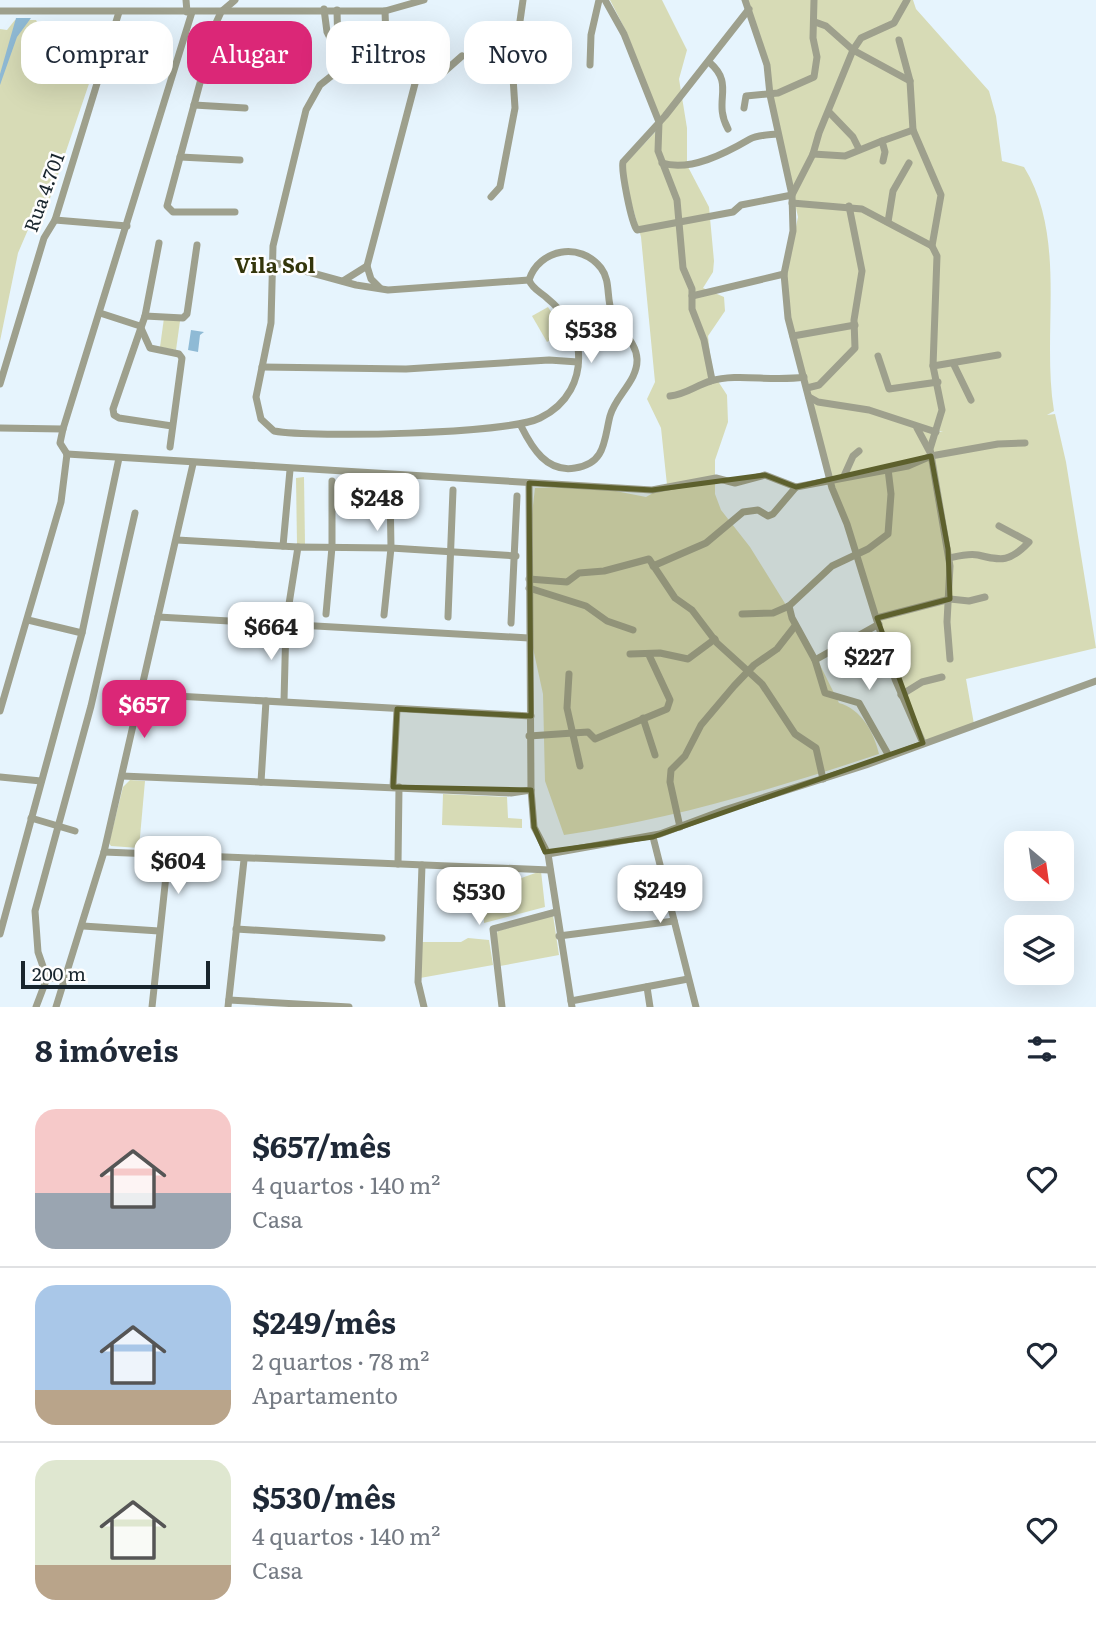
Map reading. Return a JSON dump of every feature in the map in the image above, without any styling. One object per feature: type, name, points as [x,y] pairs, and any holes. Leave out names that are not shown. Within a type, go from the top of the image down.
[{"type":"street","points":[[0,710],[61,502],[67,454],[60,443],[63,429],[127,226],[189,12],[186,0]]},
{"type":"street","points":[[219,21],[221,12],[235,0]]},
{"type":"street","points":[[0,11],[385,11],[425,0]]},
{"type":"street","points":[[491,197],[498,193],[514,113],[511,47],[519,28],[523,0]]},
{"type":"street","points":[[590,65],[591,35],[599,0]]},
{"type":"street","points":[[605,0],[624,34],[659,122],[658,151],[677,200],[682,268],[692,296],[692,309],[704,340],[712,380]]},
{"type":"street","points":[[746,0],[767,65],[769,95],[792,199],[793,231],[784,274],[793,336],[829,479],[901,695],[923,743]]},
{"type":"street","points":[[744,108],[746,96],[769,95],[814,77],[814,0]]},
{"type":"street","points":[[792,199],[813,154],[853,50],[861,38],[894,23],[907,0]]},
{"type":"street","points":[[324,9],[326,24]]},
{"type":"street","points":[[749,9],[709,62],[622,165],[630,214],[637,230],[733,212],[741,205],[792,199],[831,208],[849,206],[888,222],[932,246]]},
{"type":"street","points":[[337,10],[338,21]]},
{"type":"street","points":[[385,11],[386,21]]},
{"type":"street","name":"Rua 4.701","points":[[0,384],[40,249],[55,220],[119,12]]},
{"type":"street","points":[[815,22],[826,26],[853,50],[910,81]]},
{"type":"street","points":[[899,40],[910,81],[913,130],[941,195],[932,246],[938,267],[933,366],[942,416],[931,455]]},
{"type":"street","points":[[450,68],[462,57]]},
{"type":"street","points":[[709,62],[721,74],[723,86],[720,111],[727,129]]},
{"type":"street","points":[[326,80],[320,85],[306,110],[272,262],[271,323],[257,388],[258,409],[264,424],[274,431],[337,433],[521,426],[556,409],[568,397],[578,362],[573,332],[564,315],[534,288],[530,281]]},
{"type":"street","points":[[200,84],[168,210],[235,212]]},
{"type":"street","points":[[382,289],[371,279],[367,265],[415,84]]},
{"type":"street","points":[[194,105],[245,108]]},
{"type":"street","points":[[829,111],[853,137],[859,149]]},
{"type":"street","points":[[813,154],[845,156],[913,130]]},
{"type":"street","points":[[662,163],[671,166],[706,160],[752,138],[777,134]]},
{"type":"street","points":[[882,141],[885,152],[883,161]]},
{"type":"street","points":[[180,157],[240,160]]},
{"type":"street","points":[[888,222],[893,191],[909,163]]},
{"type":"street","points":[[808,393],[855,348],[862,271],[849,206]]},
{"type":"street","points":[[55,220],[127,226]]},
{"type":"street","points":[[159,243],[145,316],[117,392],[114,415],[172,426]]},
{"type":"street","points":[[145,316],[186,315],[197,245]]},
{"type":"street","points":[[521,426],[530,445],[550,464],[575,468],[588,464],[605,447],[610,416],[635,372],[637,360],[628,336],[611,312],[607,281],[600,267],[589,258],[574,251],[561,251],[536,265],[530,281]]},
{"type":"street","points":[[272,262],[382,289],[530,281]]},
{"type":"street","points":[[342,281],[367,265]]},
{"type":"street","points":[[692,296],[784,274]]},
{"type":"street","points":[[100,313],[140,326],[150,348],[176,353],[182,358],[170,447]]},
{"type":"street","points":[[793,336],[855,325]]},
{"type":"street","points":[[954,365],[998,355]]},
{"type":"street","points":[[878,356],[889,389],[938,382]]},
{"type":"street","points":[[262,367],[379,370],[549,360],[578,362]]},
{"type":"street","points":[[933,366],[948,362],[954,365],[971,400]]},
{"type":"street","points":[[670,396],[695,390],[712,380],[741,378],[771,381],[804,377]]},
{"type":"street","points":[[808,393],[818,402],[869,410],[916,428],[936,432]]},
{"type":"street","points":[[0,428],[63,429]]},
{"type":"street","points":[[916,428],[931,455],[940,489],[949,558],[950,600],[947,622],[950,659]]},
{"type":"street","points":[[67,454],[290,470],[652,490],[704,480],[736,482],[765,475],[796,487],[888,469],[931,455],[998,444],[1025,443]]},
{"type":"street","points":[[844,477],[853,456],[859,452]]},
{"type":"street","points":[[0,934],[82,633],[119,458]]},
{"type":"street","points":[[56,1007],[104,852],[193,464]]},
{"type":"street","points":[[743,614],[773,613],[789,606],[832,566],[878,542],[890,531],[891,494],[888,469]]},
{"type":"street","points":[[284,546],[290,470]]},
{"type":"street","points":[[326,614],[332,547],[332,481]]},
{"type":"street","points":[[528,483],[529,736],[534,827],[548,854],[572,1004],[688,979]]},
{"type":"street","points":[[384,615],[391,548],[390,487]]},
{"type":"street","points":[[653,566],[706,543],[743,512],[758,510],[768,516],[773,514],[796,487]]},
{"type":"street","points":[[448,617],[453,490]]},
{"type":"street","points":[[512,623],[517,496]]},
{"type":"street","points":[[36,1007],[47,978],[36,940],[35,911],[96,686],[135,513]]},
{"type":"street","points":[[949,558],[974,554],[997,560],[1017,553],[1029,542],[999,526]]},
{"type":"street","points":[[177,540],[516,556]]},
{"type":"street","points":[[284,701],[286,623],[298,547]]},
{"type":"street","points":[[529,579],[567,582],[579,572],[604,571],[649,559],[672,594],[692,610],[715,639],[770,694],[795,734],[816,748],[823,779]]},
{"type":"street","points":[[529,588],[586,606],[607,621],[633,630]]},
{"type":"street","points":[[815,660],[878,621],[950,600],[969,601],[985,597]]},
{"type":"street","points":[[789,606],[795,626],[815,660],[825,693],[859,703],[889,756]]},
{"type":"street","points":[[158,617],[529,638]]},
{"type":"street","points":[[27,620],[82,633]]},
{"type":"street","points":[[680,827],[670,782],[671,770],[685,756],[701,725],[734,686],[750,673],[754,665],[777,649],[795,626]]},
{"type":"street","points":[[630,654],[660,653],[688,659],[715,639]]},
{"type":"street","points":[[529,736],[588,732],[595,739],[662,712],[671,703],[649,654]]},
{"type":"street","points":[[569,674],[567,708],[580,765]]},
{"type":"street","points":[[901,695],[922,682],[942,677]]},
{"type":"street","points":[[548,854],[653,836],[889,756],[1096,681]]},
{"type":"street","points":[[141,694],[531,716]]},
{"type":"street","points":[[261,782],[266,701]]},
{"type":"street","points":[[397,709],[398,864]]},
{"type":"street","points":[[643,718],[655,755]]},
{"type":"street","points":[[122,776],[511,793],[531,790]]},
{"type":"street","points":[[0,777],[41,781]]},
{"type":"street","points":[[31,818],[75,831]]},
{"type":"street","points":[[653,836],[696,1007]]},
{"type":"street","points":[[104,852],[168,857],[550,870]]},
{"type":"street","points":[[152,1007],[168,857]]},
{"type":"street","points":[[244,860],[229,1003],[349,1007]]},
{"type":"street","points":[[422,865],[418,982],[424,1007]]},
{"type":"street","points":[[502,1007],[493,929],[556,912]]},
{"type":"street","points":[[559,936],[674,920]]},
{"type":"street","points":[[83,926],[159,931]]},
{"type":"street","points":[[236,929],[382,938]]},
{"type":"street","points":[[47,978],[66,978]]},
{"type":"street","points":[[647,987],[650,1007]]},
{"type":"highlighted area","points":[[931,456],[948,549],[950,599],[877,618],[923,743],[653,837],[545,852],[534,827],[531,790],[393,787],[397,709],[531,716],[529,483],[652,490],[765,475],[796,487]]},
{"type":"green space","points":[[610,0],[662,0],[687,50],[679,79],[687,128],[687,165],[709,207],[714,261],[713,272],[703,288],[724,297],[725,311],[708,336],[712,372],[727,395],[728,422],[715,460],[715,494],[721,510],[750,547],[807,639],[839,703],[854,710],[865,722],[879,754],[723,802],[644,821],[564,835],[545,781],[543,694],[531,639],[530,532],[535,488],[590,486],[646,497],[667,485],[661,428],[647,399],[655,382],[641,237],[623,173],[624,165],[662,125],[627,33]]},
{"type":"green space","points":[[748,0],[913,0],[916,9],[989,91],[996,116],[1002,161],[1024,167],[1037,195],[1045,224],[1051,286],[1050,350],[1054,411],[1047,415],[1055,414],[1066,462],[1096,648],[966,679],[974,724],[924,741],[862,574],[811,403],[855,408],[925,431],[943,432],[865,407],[826,402],[810,396],[791,320],[786,275],[798,217],[775,113],[769,66]]},
{"type":"green space","points":[[15,20],[36,21],[21,21],[21,84],[89,84],[45,213],[33,218],[18,253],[0,341],[0,29],[7,30]]},
{"type":"green space","points":[[548,307],[564,332],[547,342],[532,316]]},
{"type":"green space","points":[[164,318],[180,321],[176,350],[160,347]]},
{"type":"green space","points":[[304,477],[305,544],[297,544],[296,478]]},
{"type":"green space","points":[[130,780],[145,781],[139,848],[111,846],[109,843],[123,787]]},
{"type":"green space","points":[[443,794],[507,797],[508,818],[522,819],[522,828],[442,825]]},
{"type":"green space","points":[[541,871],[545,907],[484,923],[484,904],[468,903],[469,872],[502,874],[513,881]]},
{"type":"green space","points":[[553,915],[559,955],[500,966],[495,937],[498,931]]},
{"type":"green space","points":[[468,938],[489,940],[493,965],[420,978],[420,942],[461,942]]},
{"type":"water","points":[[16,18],[31,18],[29,21],[21,21],[21,32],[0,85],[0,74]]},
{"type":"water","points":[[191,330],[204,332],[200,335],[198,352],[188,350]]},
{"type":"district","name":"Vila Sol","points":[[275,266]]}]
